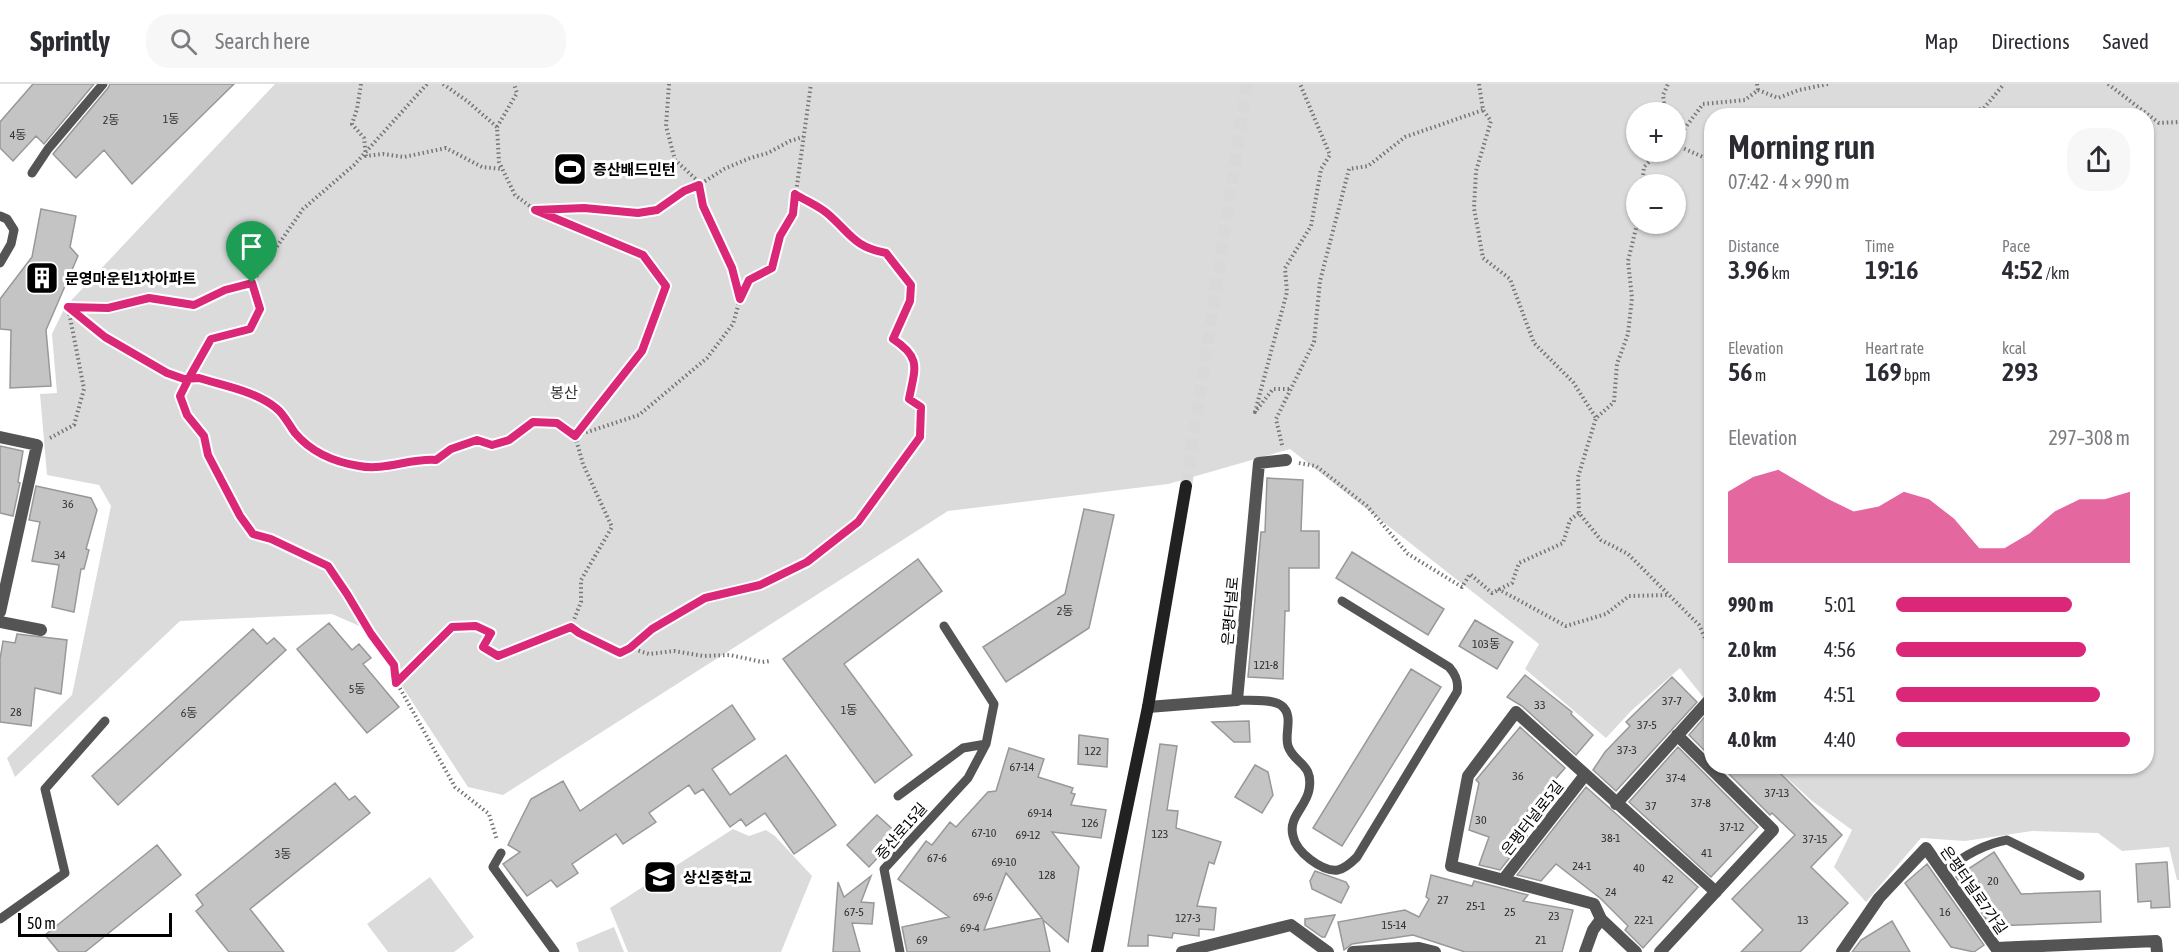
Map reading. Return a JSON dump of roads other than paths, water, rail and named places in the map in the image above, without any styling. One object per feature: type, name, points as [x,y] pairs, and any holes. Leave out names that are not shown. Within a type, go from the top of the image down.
[{"type":"main road","points":[[1097,952],[1148,707],[1186,486]]},
{"type":"street","points":[[0,437],[37,445],[0,612]]},
{"type":"street","name":"은평터널로","points":[[1237,700],[1259,463],[1286,460]]},
{"type":"street","points":[[0,621],[41,630]]},
{"type":"street","points":[[1148,707],[1237,700]]},
{"type":"street","points":[[1616,804],[1704,706]]},
{"type":"street","name":"은평터널로5길","points":[[1636,952],[1601,919],[1594,904],[1451,866],[1468,776],[1516,712],[1716,892]]},
{"type":"street","points":[[1677,735],[1704,762]]},
{"type":"street","points":[[1660,952],[1773,830],[1716,774]]},
{"type":"street","name":"은평터널로5길","points":[[1503,880],[1585,775]]},
{"type":"street","name":"은평터널로7가길","points":[[1842,952],[1880,898],[1926,848],[1996,948],[2156,941],[2157,952]]},
{"type":"street","points":[[1585,952],[1593,930],[1601,919]]},
{"type":"street","points":[[1182,952],[1291,925],[1328,952]]},
{"type":"street","points":[[1353,952],[1419,948],[1435,952]]},
{"type":"lane","points":[[32,172],[48,149],[103,84]]},
{"type":"lane","points":[[0,216],[7,219],[14,230],[11,244],[0,263]]},
{"type":"lane","points":[[1237,700],[1275,702],[1285,709],[1288,717],[1287,743],[1289,749],[1307,768],[1310,780],[1309,791],[1294,816],[1292,835],[1302,855],[1331,870],[1344,868],[1357,857],[1457,692],[1458,686],[1449,667],[1342,601]]},
{"type":"lane","points":[[898,796],[963,748],[986,744],[994,704],[944,626]]},
{"type":"lane","points":[[0,919],[65,873],[45,789],[105,721]]},
{"type":"lane","name":"증산로15길","points":[[900,952],[884,869],[968,778],[986,744]]},
{"type":"lane","points":[[1943,872],[1962,857],[1994,842],[2007,840],[2080,876]]},
{"type":"lane","points":[[501,853],[493,867],[551,943],[555,952]]},
{"type":"tunnel","points":[[1186,486],[1247,84]]},
{"type":"place","name":"증산배드민턴","points":[[570,169]]},
{"type":"place","name":"문영마운틴1차아파트","points":[[42,278]]},
{"type":"place","name":"상신중학교","points":[[660,877]]},
{"type":"park label","name":"봉산","points":[[564,392]]}]
